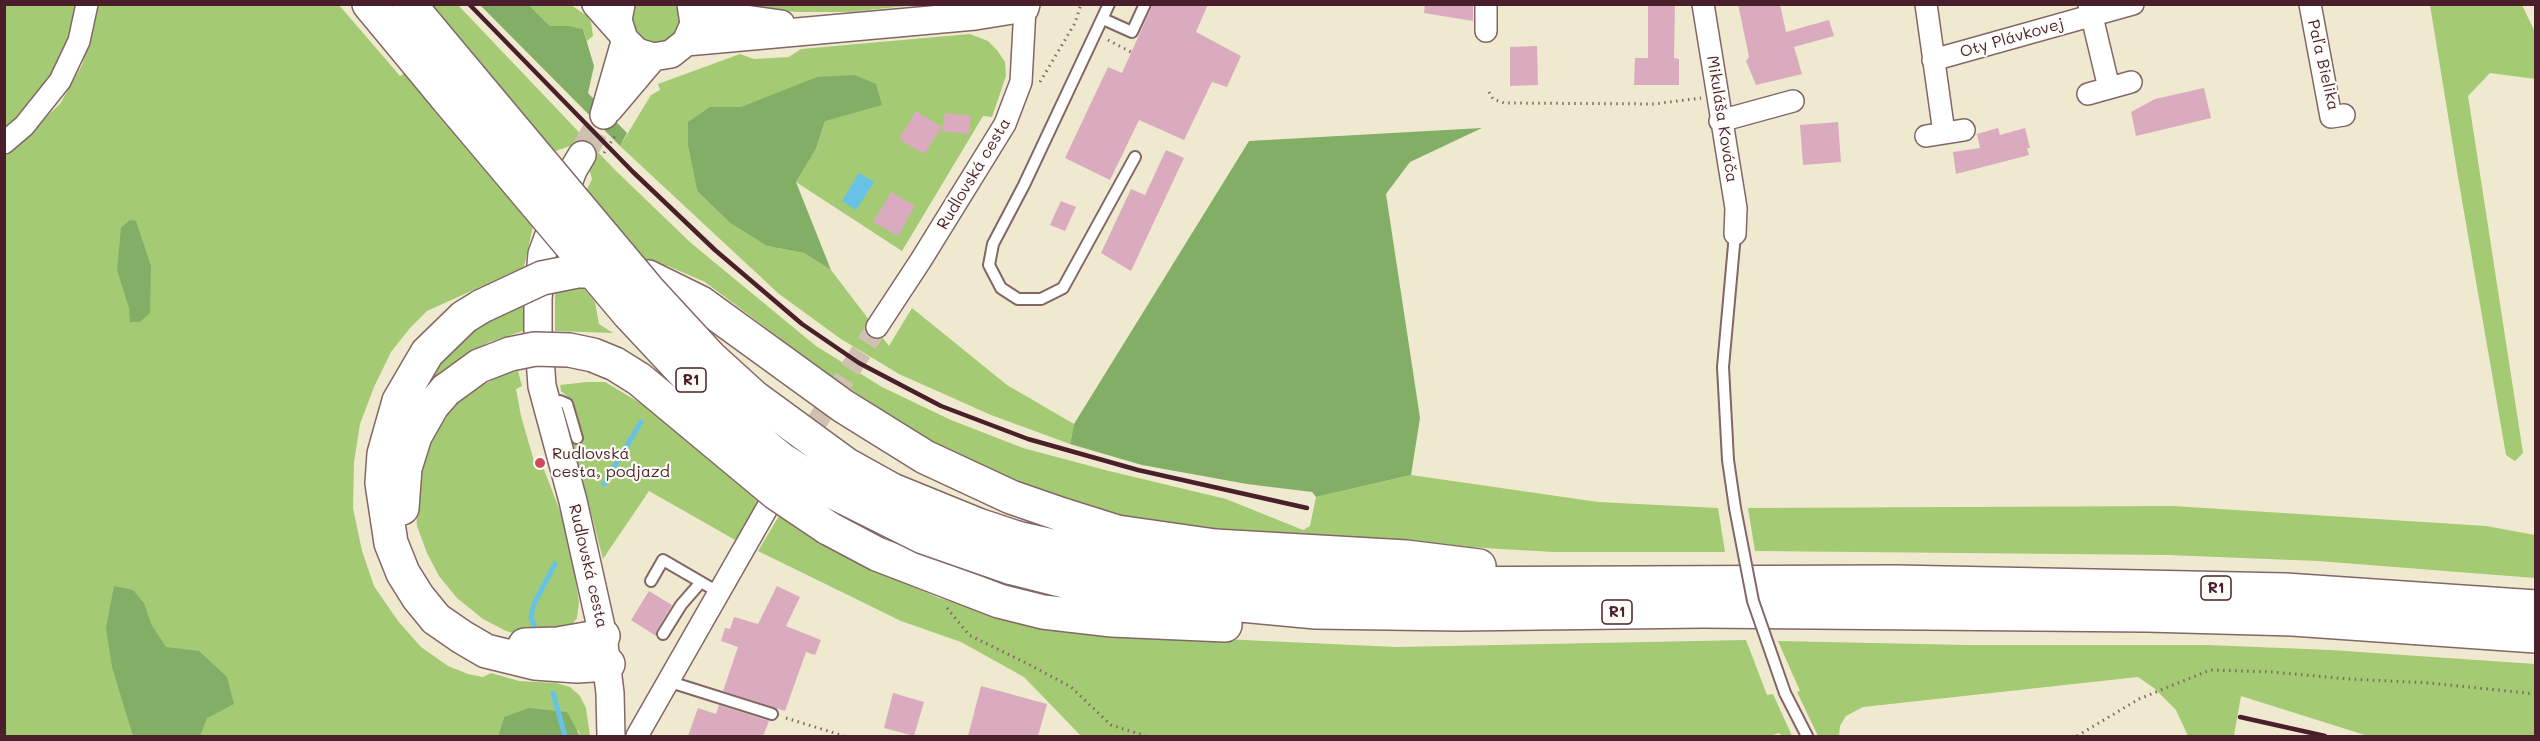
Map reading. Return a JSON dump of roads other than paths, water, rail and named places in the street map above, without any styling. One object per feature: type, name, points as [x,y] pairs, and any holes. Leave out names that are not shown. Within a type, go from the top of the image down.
[{"type":"highway","name":"R1","points":[[369,4],[458,87]]},
{"type":"highway","name":"R1","points":[[409,4],[458,87],[629,314],[687,376],[733,420],[781,459],[829,490],[923,537],[1013,552],[1098,556],[1179,571],[1286,581],[1385,584],[1895,582],[2285,590],[2535,607]]},
{"type":"highway","points":[[605,650],[577,666],[535,663],[486,651],[462,638],[436,619],[418,597],[403,573],[391,543],[382,483],[384,454],[399,401],[427,353],[464,317],[482,306],[542,278],[576,272],[627,272],[648,277],[701,303],[843,406],[926,457],[1011,497],[1117,532],[1215,546],[1406,557],[1616,582]]},
{"type":"highway","points":[[605,650],[558,644],[524,645],[493,638],[468,623],[444,603],[425,580],[406,533],[402,501],[405,468],[415,436],[432,406],[446,390],[479,366],[510,354],[535,349],[569,350],[593,355],[615,364],[639,379],[776,493],[828,528],[877,554],[999,601],[1043,612],[1112,620],[1249,626],[1316,612]]},
{"type":"highway","name":"R1","points":[[1013,552],[1088,587],[1166,598],[1316,612],[1459,614],[1703,611],[2147,615],[2305,620],[2535,636]]},
{"type":"street","points":[[4,143],[42,105],[60,81],[79,41],[87,4]]},
{"type":"street","points":[[596,4],[622,25],[637,52],[653,57],[671,54],[686,42],[693,28],[693,8],[824,30]]},
{"type":"street","points":[[1486,4],[1486,31]]},
{"type":"street","name":"Mikuláša Kováča","points":[[1703,4],[1720,121],[1736,208],[1735,234]]},
{"type":"street","points":[[1926,4],[1945,133]]},
{"type":"street","name":"Oty Plávkovej","points":[[1933,60],[2090,10],[2133,4]]},
{"type":"street","name":"Paľa Bielika","points":[[2310,4],[2331,117],[2344,114]]},
{"type":"street","points":[[686,42],[975,16],[1025,6]]},
{"type":"street","name":"Rudlovská cesta","points":[[877,327],[1005,124],[1021,82],[1025,6]]},
{"type":"street","points":[[2090,10],[2109,88]]},
{"type":"street","points":[[622,25],[612,121],[653,57]]},
{"type":"street","points":[[2088,94],[2131,82]]},
{"type":"street","points":[[1720,121],[1793,101]]},
{"type":"street","name":"Rudlovská cesta","points":[[592,156],[573,170],[542,254],[538,331],[542,387],[573,501],[605,650],[611,736]]},
{"type":"street","points":[[636,736],[667,681],[710,587],[817,422]]},
{"type":"lane","points":[[1109,4],[1024,185],[993,244],[989,265],[1001,288],[1018,299],[1041,299],[1063,288],[1136,157]]},
{"type":"lane","points":[[1103,18],[1132,32],[1145,4]]},
{"type":"lane","points":[[1735,234],[1723,367],[1728,460],[1734,508],[1752,601],[1785,693],[1807,736]]},
{"type":"lane","points":[[546,403],[560,401],[567,404],[577,438]]},
{"type":"lane","points":[[651,581],[663,560],[710,587],[681,605],[663,634]]},
{"type":"lane","points":[[667,681],[772,714]]},
{"type":"water","points":[[859,173],[874,182],[856,210],[842,201]]},
{"type":"waterway","points":[[604,484],[641,422]]},
{"type":"waterway","points":[[534,625],[531,617],[534,604],[555,564]]},
{"type":"waterway","points":[[553,693],[565,736]]},
{"type":"tunnel","points":[[582,155],[604,115]]},
{"type":"tunnel","points":[[817,422],[877,327]]},
{"type":"railway","points":[[469,4],[633,172],[715,250],[802,324],[859,363],[941,406],[1028,439],[1138,470],[1307,508]]},
{"type":"railway","points":[[2240,717],[2325,736]]},
{"type":"place","name":"Rudlovská cesta, podjazd","points":[[540,463]]}]
